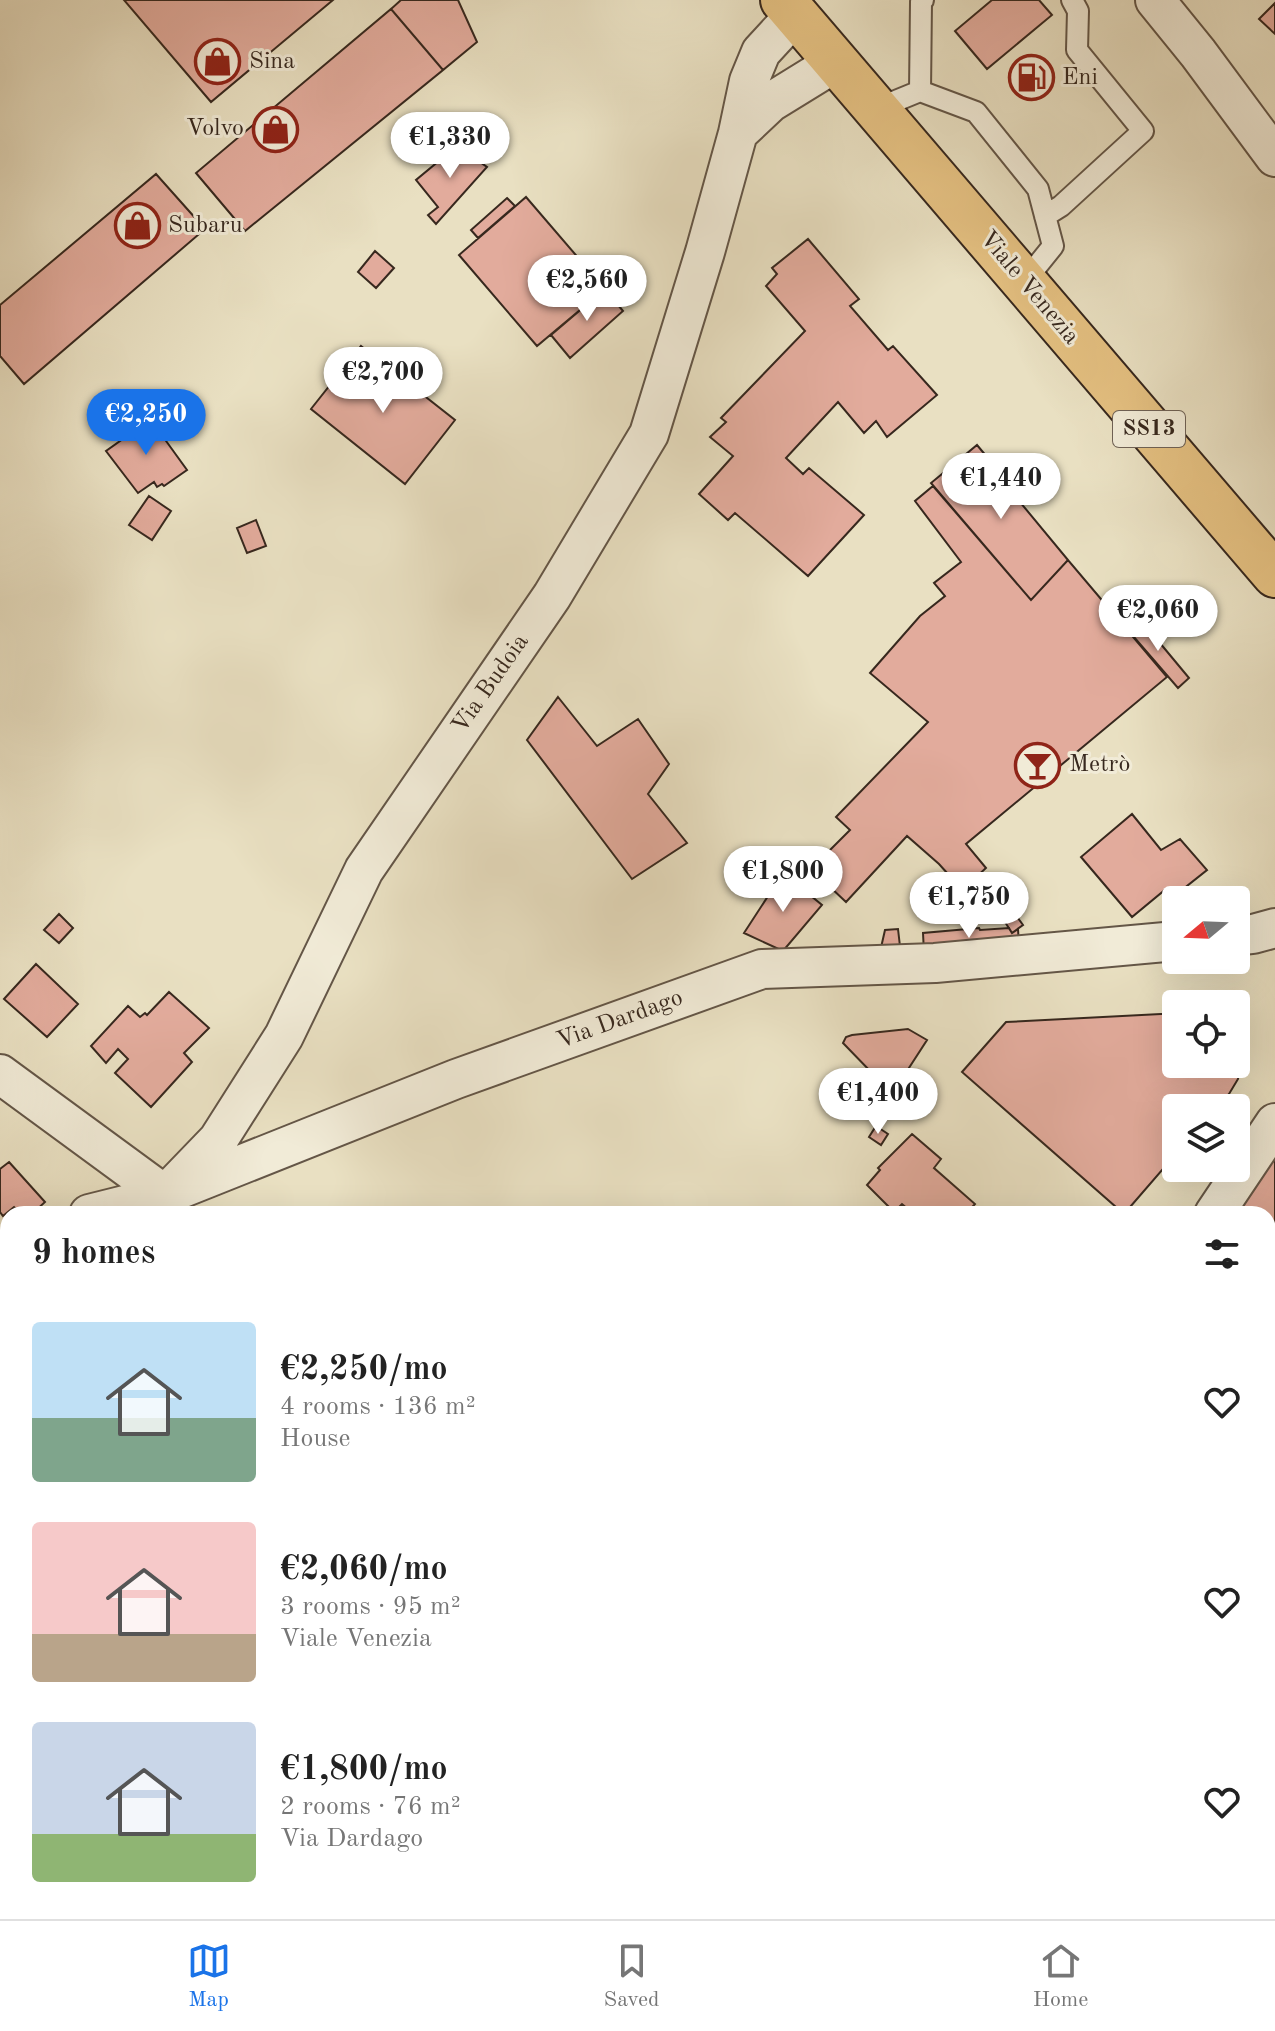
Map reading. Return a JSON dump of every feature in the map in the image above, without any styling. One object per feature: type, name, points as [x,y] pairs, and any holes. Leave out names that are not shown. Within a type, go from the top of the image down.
[{"type":"main road","name":"Viale Venezia","points":[[789,7],[1275,575]]},
{"type":"street","points":[[1155,0],[1275,157]]},
{"type":"street","points":[[1192,0],[1198,53]]},
{"type":"street","name":"Via Budoia","points":[[157,1204],[218,1140],[284,1036],[364,870],[552,596],[649,434],[705,252],[749,81],[761,52],[789,7]]},
{"type":"street","points":[[738,133],[771,102],[836,62]]},
{"type":"street","points":[[1250,934],[1275,928]]},
{"type":"street","name":"Via Dardago","points":[[157,1204],[456,1079],[762,969],[935,963],[1162,942]]},
{"type":"street","points":[[0,1074],[157,1204]]},
{"type":"street","points":[[1219,1206],[1275,1123]]},
{"type":"lane","points":[[920,91],[923,0]]},
{"type":"lane","points":[[1045,216],[1061,206],[1143,131],[1077,50],[1078,11],[1072,0]]},
{"type":"lane","points":[[876,109],[920,91],[976,112],[1038,189],[1053,246],[1024,282]]},
{"type":"building","name":"Sina","points":[[124,0],[333,0],[211,102]]},
{"type":"building","points":[[401,0],[458,0],[477,42],[443,70],[391,9]]},
{"type":"building","points":[[992,0],[1039,0],[1052,15],[987,69],[955,31]]},
{"type":"building","points":[[1275,3],[1275,34],[1259,19]]},
{"type":"building","points":[[391,9],[443,70],[245,231],[196,173]]},
{"type":"building","points":[[457,146],[487,167],[436,224],[428,215],[438,207],[416,180]]},
{"type":"building","points":[[156,174],[205,229],[24,384],[0,356],[0,305]]},
{"type":"building","points":[[526,197],[605,289],[537,346],[459,255]]},
{"type":"building","points":[[507,198],[515,206],[478,238],[471,230]]},
{"type":"building","points":[[808,239],[859,299],[850,306],[888,350],[893,346],[937,395],[887,437],[876,421],[864,433],[838,402],[786,458],[803,474],[809,468],[864,515],[808,576],[735,513],[728,520],[699,494],[733,456],[710,437],[726,422],[721,418],[805,331],[766,286],[777,274],[772,268]]},
{"type":"building","points":[[375,251],[394,268],[376,288],[358,272]]},
{"type":"building","points":[[605,289],[623,311],[570,358],[551,335]]},
{"type":"building","points":[[361,346],[455,420],[405,484],[311,409]]},
{"type":"building","points":[[148,416],[187,470],[164,486],[157,487],[154,482],[138,493],[106,451]]},
{"type":"building","points":[[977,445],[1068,560],[1031,600],[931,483]]},
{"type":"building","points":[[933,486],[1031,600],[1068,560],[1167,677],[966,844],[986,868],[973,880],[968,875],[957,884],[907,836],[846,902],[811,869],[850,830],[836,817],[928,722],[870,673],[920,616],[945,596],[934,583],[961,562],[915,501]]},
{"type":"building","points":[[149,496],[171,511],[152,540],[129,525]]},
{"type":"building","points":[[256,520],[266,546],[247,553],[237,528]]},
{"type":"building","points":[[1140,619],[1189,678],[1178,688],[1127,629]]},
{"type":"building","points":[[558,697],[597,746],[638,719],[669,764],[648,794],[687,843],[632,879],[527,740]]},
{"type":"building","points":[[1132,814],[1161,850],[1180,839],[1207,870],[1187,886],[1162,886],[1162,892],[1132,917],[1081,857]]},
{"type":"building","points":[[783,873],[822,905],[783,951],[744,933]]},
{"type":"building","points":[[59,914],[73,928],[59,943],[44,930]]},
{"type":"building","points":[[1015,914],[1023,925],[1012,933],[1005,922]]},
{"type":"building","points":[[1009,928],[1012,933],[1018,929],[1019,945],[924,953],[923,933]]},
{"type":"building","points":[[898,929],[901,955],[880,952],[885,930]]},
{"type":"building","points":[[36,964],[78,1004],[47,1037],[4,999]]},
{"type":"building","points":[[169,992],[209,1028],[184,1053],[192,1062],[151,1107],[115,1073],[128,1059],[118,1049],[106,1063],[91,1046],[128,1006],[140,1017],[145,1013],[147,1015]]},
{"type":"building","points":[[1162,1014],[1162,1078],[1238,1078],[1229,1094],[1162,1094],[1162,1170],[1131,1206],[1115,1206],[962,1072],[1006,1022]]},
{"type":"building","points":[[908,1029],[927,1040],[894,1091],[843,1043],[846,1037],[852,1035]]},
{"type":"building","points":[[876,1126],[888,1134],[881,1145],[869,1137]]},
{"type":"building","points":[[912,1134],[941,1159],[934,1168],[975,1204],[888,1206],[867,1185],[880,1170],[878,1168]]},
{"type":"building","points":[[1275,1153],[1275,1206],[1242,1206]]},
{"type":"building","points":[[9,1162],[45,1202],[41,1206],[0,1206],[0,1169]]},
{"type":"place","name":"Sina","points":[[218,62]]},
{"type":"place","name":"Eni","points":[[1031,78]]},
{"type":"place","name":"Volvo","points":[[275,129]]},
{"type":"place","name":"Subaru","points":[[137,226]]},
{"type":"place","name":"Metrò","points":[[1038,765]]}]
